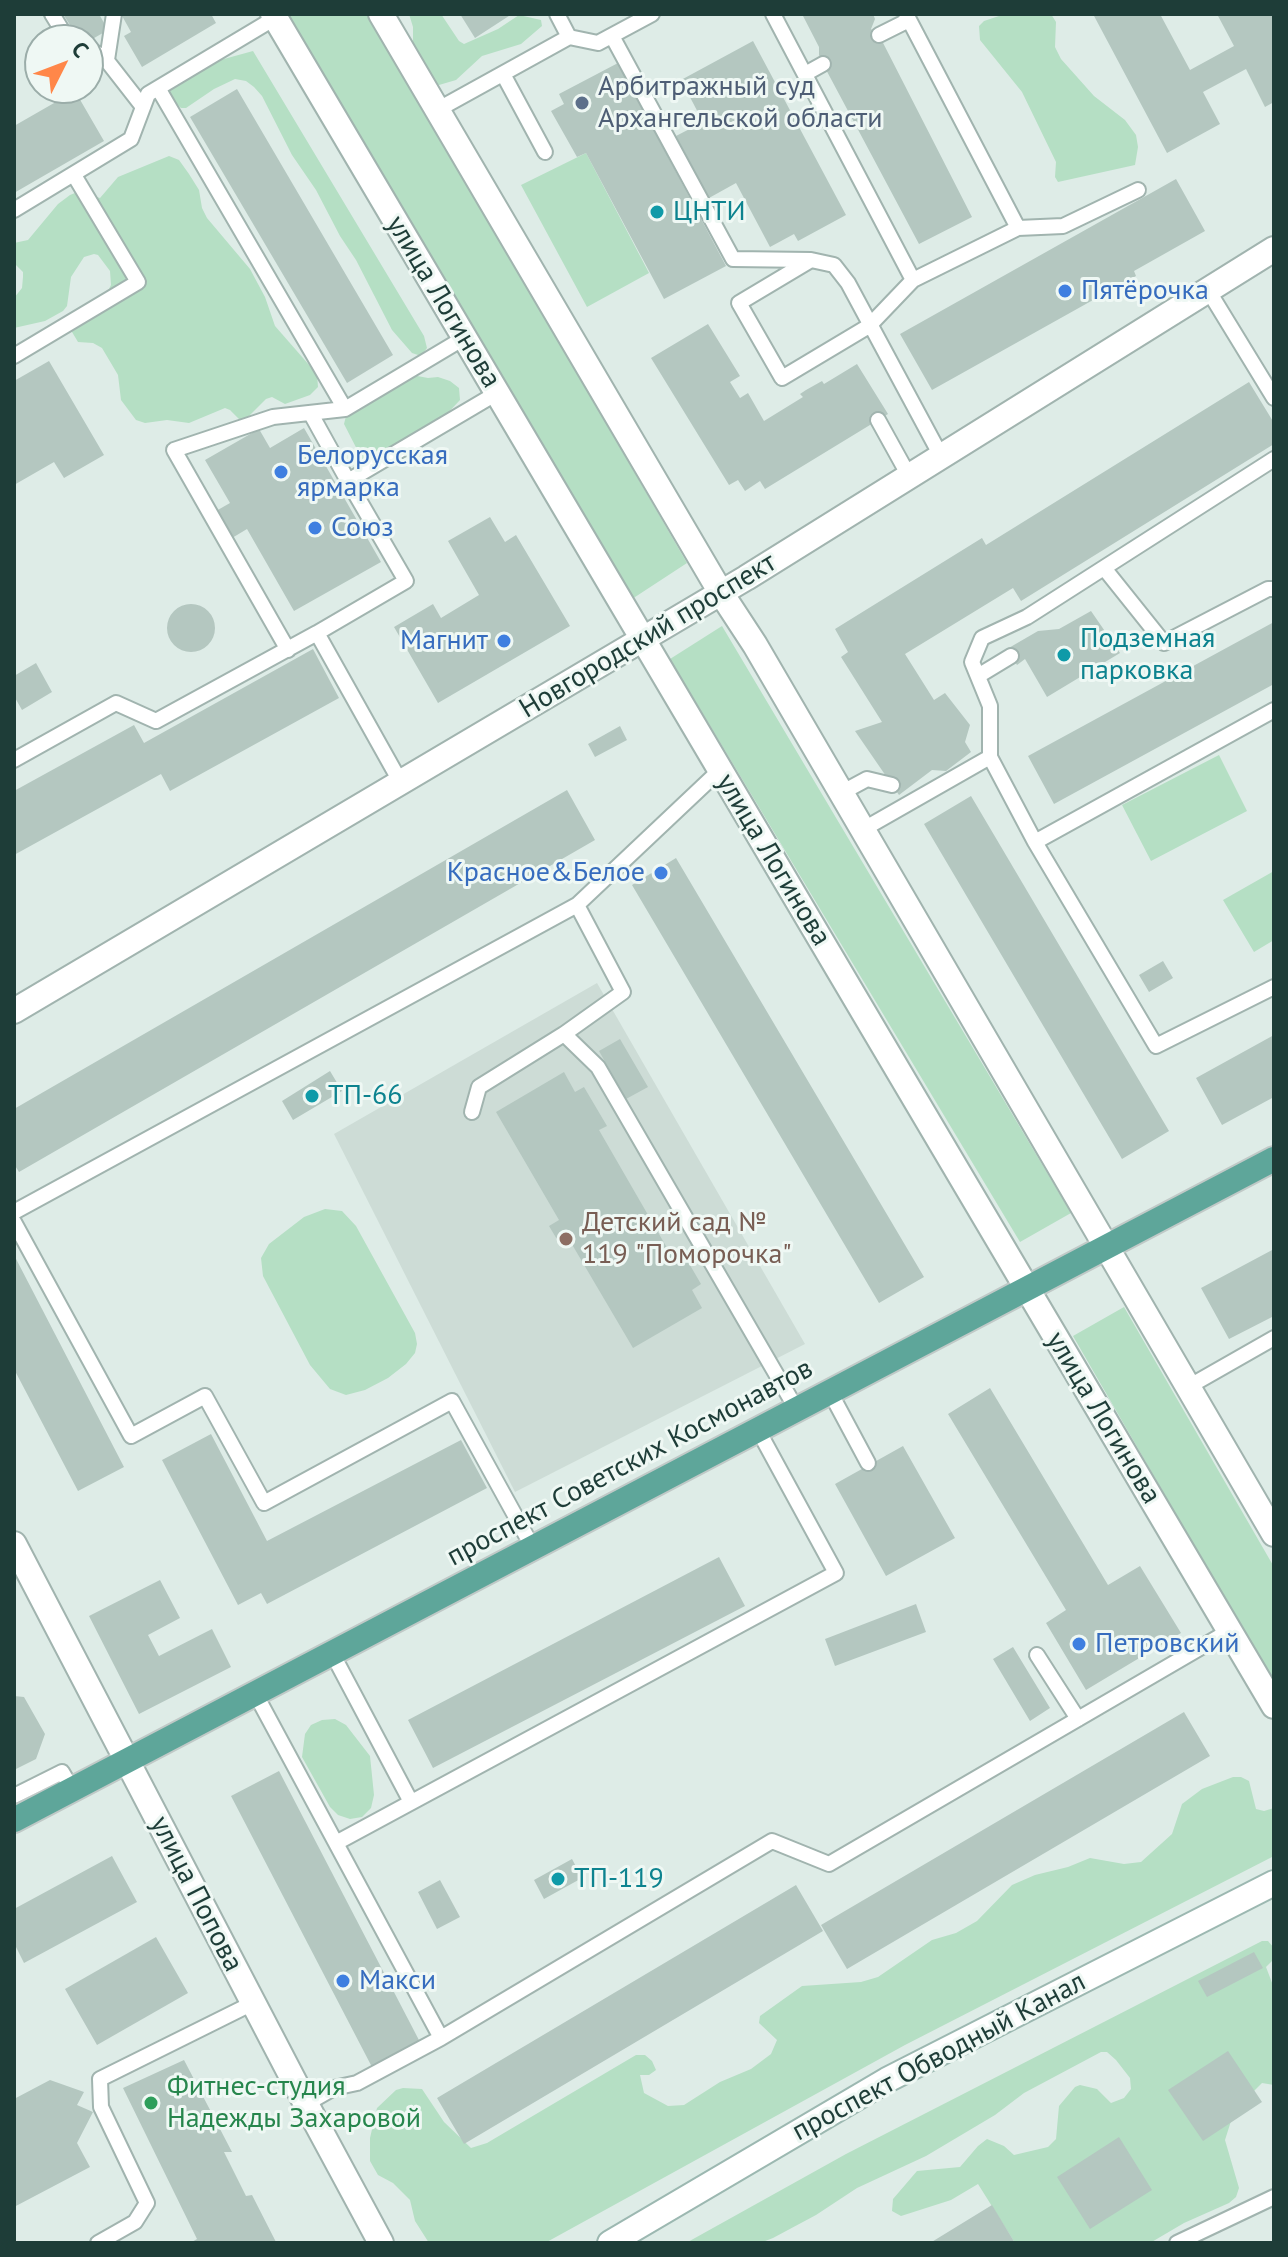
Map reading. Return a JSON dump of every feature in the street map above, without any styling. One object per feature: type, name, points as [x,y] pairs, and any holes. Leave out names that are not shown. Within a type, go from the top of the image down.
[{"type":"main road","name":"проспект Советских Космонавтов","points":[[14,1820],[1274,1159]]},
{"type":"street","points":[[381,14],[721,593],[755,645],[1274,1534]]},
{"type":"street","name":"улица Логинова","points":[[274,16],[1274,1706]]},
{"type":"street","name":"Новгородский проспект","points":[[14,1011],[721,593],[1274,249]]},
{"type":"street","name":"улица Попова","points":[[14,1544],[381,2243]]},
{"type":"street","name":"проспект Обводный Канал","points":[[610,2243],[887,2080],[1274,1883]]},
{"type":"lane","points":[[107,60],[114,14]]},
{"type":"lane","points":[[557,14],[569,37]]},
{"type":"lane","points":[[437,110],[569,37],[598,43],[652,14]]},
{"type":"lane","points":[[773,14],[913,280]]},
{"type":"lane","points":[[14,210],[131,139],[148,94],[274,16]]},
{"type":"lane","points":[[879,35],[908,17],[1018,228]]},
{"type":"lane","points":[[612,36],[733,259],[811,260],[834,265],[848,283],[941,456]]},
{"type":"lane","points":[[104,58],[143,107]]},
{"type":"lane","points":[[805,74],[823,64]]},
{"type":"lane","points":[[503,74],[545,152]]},
{"type":"lane","points":[[158,88],[345,409]]},
{"type":"lane","points":[[14,356],[138,282],[74,175]]},
{"type":"lane","points":[[811,260],[739,303],[782,378],[869,326],[913,280],[1018,228],[1063,226],[1138,190]]},
{"type":"lane","points":[[1208,290],[1274,398]]},
{"type":"lane","points":[[288,650],[174,450],[273,417],[345,409],[464,338]]},
{"type":"lane","points":[[348,481],[497,393]]},
{"type":"lane","points":[[14,760],[116,703],[156,721],[288,650],[406,581],[311,414]]},
{"type":"lane","points":[[878,420],[909,476]]},
{"type":"lane","points":[[1274,459],[1027,617],[982,638],[972,662],[990,706],[990,757],[1035,842],[1156,1046],[1274,987]]},
{"type":"lane","points":[[1104,568],[1164,643],[1268,589],[1274,589]]},
{"type":"lane","points":[[317,633],[401,783]]},
{"type":"lane","points":[[978,676],[1011,656]]},
{"type":"lane","points":[[1035,842],[1274,710]]},
{"type":"lane","points":[[862,830],[990,757]]},
{"type":"lane","points":[[14,1212],[577,905],[720,770]]},
{"type":"lane","points":[[841,793],[867,779],[892,785]]},
{"type":"lane","points":[[472,1112],[479,1087],[564,1034],[623,992],[577,905]]},
{"type":"lane","points":[[564,1034],[598,1067],[797,1410]]},
{"type":"lane","points":[[14,1222],[131,1436],[205,1396],[264,1503],[452,1401],[533,1548]]},
{"type":"lane","points":[[1188,1387],[1274,1338]]},
{"type":"lane","points":[[830,1392],[868,1463]]},
{"type":"lane","points":[[336,1843],[836,1573],[758,1430]]},
{"type":"lane","points":[[306,2104],[334,2088],[357,2083],[441,2038],[772,1841],[829,1864],[1229,1631]]},
{"type":"lane","points":[[332,1653],[411,1802]]},
{"type":"lane","points":[[1037,1655],[1078,1719]]},
{"type":"lane","points":[[255,1693],[441,2038]]},
{"type":"lane","points":[[14,1796],[62,1772],[72,1789]]},
{"type":"lane","points":[[98,2243],[135,2222],[147,2203],[101,2107],[100,2079],[253,2003]]},
{"type":"lane","points":[[1177,2243],[1274,2197]]},
{"type":"shaded area","name":"Детский сад № 119 \"Поморочка\"","points":[[597,983],[805,1344],[515,1492],[334,1134]]},
{"type":"green space","points":[[286,14],[369,14],[687,563],[632,599]]},
{"type":"green space","points":[[409,14],[441,14],[464,44],[498,29],[519,15],[541,20],[542,26],[521,44],[482,56],[456,80],[439,85],[433,83],[413,52],[413,27]]},
{"type":"green space","points":[[1005,14],[1051,14],[1056,22],[1055,47],[1061,59],[1094,96],[1125,120],[1136,135],[1135,165],[1058,182],[1055,177],[1056,162],[1022,92],[980,40],[979,26],[984,21]]},
{"type":"green space","points":[[253,51],[424,336],[427,348],[421,356],[412,353],[392,330],[356,260],[254,87],[246,81],[235,79],[186,108],[174,102],[169,93],[171,88],[213,62]]},
{"type":"green space","points":[[586,153],[649,273],[587,307],[521,185]]},
{"type":"green space","points":[[169,156],[179,160],[199,190],[207,218],[250,269],[265,297],[275,326],[317,374],[318,387],[310,395],[285,404],[272,397],[266,399],[245,420],[240,420],[225,408],[189,423],[167,420],[145,423],[136,420],[121,400],[118,375],[102,348],[93,343],[78,342],[66,322],[107,293],[111,285],[110,271],[94,254],[84,257],[71,277],[67,306],[63,311],[45,321],[14,328],[14,298],[22,288],[23,272],[14,263],[14,243],[28,240],[58,204],[70,195],[80,191],[100,198],[118,177]]},
{"type":"green space","points":[[412,375],[450,381],[459,388],[460,400],[444,417],[416,436],[363,461],[344,424],[346,416]]},
{"type":"green space","points":[[722,626],[1071,1213],[1020,1242],[670,659]]},
{"type":"green space","points":[[1219,755],[1247,811],[1151,861],[1122,805]]},
{"type":"green space","points":[[1274,871],[1274,940],[1254,952],[1223,900]]},
{"type":"green space","points":[[325,1209],[342,1211],[356,1226],[415,1333],[417,1344],[415,1353],[406,1364],[388,1378],[365,1390],[346,1395],[330,1389],[310,1365],[263,1276],[261,1258],[269,1244],[304,1217]]},
{"type":"green space","points":[[1124,1307],[1274,1567],[1274,1684],[1073,1336]]},
{"type":"green space","points":[[335,1719],[346,1725],[370,1756],[374,1795],[371,1808],[362,1817],[350,1819],[338,1815],[330,1807],[302,1757],[305,1734],[311,1725]]},
{"type":"green space","points":[[1233,1777],[1249,1781],[1256,1809],[1264,1811],[1274,1808],[1274,1856],[905,2045],[545,2243],[429,2243],[415,2221],[410,2200],[393,2183],[378,2175],[370,2161],[370,2138],[377,2108],[396,2090],[403,2088],[422,2089],[444,2122],[471,2148],[487,2143],[636,2055],[645,2055],[656,2070],[649,2075],[640,2075],[644,2093],[668,2106],[684,2105],[720,2082],[751,2069],[771,2054],[777,2040],[759,2023],[760,2016],[802,1986],[861,1982],[878,1977],[932,1940],[956,1933],[977,1921],[1012,1885],[1035,1875],[1090,1858],[1124,1864],[1141,1862],[1172,1834],[1182,1804],[1202,1789]]},
{"type":"green space","points":[[1262,1941],[1268,1941],[1274,1948],[1274,1959],[1266,1967],[1274,1988],[1274,2085],[1262,2083],[1241,2104],[1231,2121],[1225,2140],[1239,2188],[1236,2197],[1229,2203],[1184,2223],[1150,2243],[1015,2243],[978,2184],[951,2200],[901,2216],[892,2211],[893,2199],[917,2171],[960,2167],[987,2139],[1004,2146],[1014,2155],[1048,2147],[1056,2139],[1059,2106],[1075,2087],[1080,2085],[1097,2089],[1111,2103],[1124,2098],[1131,2089],[1130,2078],[1116,2060],[1107,2052],[1101,2052],[1024,2093],[995,2115],[926,2156],[857,2188],[773,2238],[760,2243],[686,2243],[846,2154]]},
{"type":"building","points":[[63,14],[99,14],[108,30],[104,32],[104,24],[69,24]]},
{"type":"building","points":[[121,14],[211,14],[216,23],[142,67],[124,36],[131,32]]},
{"type":"building","points":[[460,14],[512,14],[475,38]]},
{"type":"building","points":[[802,14],[873,14],[875,19],[871,29],[879,35],[972,217],[919,244],[823,64],[819,47]]},
{"type":"building","points":[[1093,14],[1160,14],[1190,70],[1234,46],[1217,14],[1274,14],[1274,102],[1265,107],[1246,69],[1203,92],[1220,124],[1167,153]]},
{"type":"building","points":[[753,41],[846,215],[798,241],[794,234],[770,247],[736,183],[709,198],[676,136],[703,122],[681,80]]},
{"type":"building","name":"ЦНТИ","points":[[618,63],[726,266],[664,299],[586,153],[577,157],[551,111],[564,104],[559,94]]},
{"type":"building","points":[[237,89],[393,355],[347,383],[190,117]]},
{"type":"building","points":[[52,104],[83,104],[104,141],[14,193],[14,126]]},
{"type":"building","points":[[1176,179],[1205,231],[1134,271],[1136,276],[932,390],[900,334]]},
{"type":"building","points":[[708,324],[740,376],[730,382],[740,398],[748,393],[764,421],[803,397],[800,394],[806,390],[822,381],[824,384],[857,364],[888,414],[765,489],[760,481],[745,491],[738,480],[729,485],[651,358]]},
{"type":"building","points":[[49,361],[104,455],[64,478],[54,462],[14,485],[14,381]]},
{"type":"building","points":[[1249,382],[1274,423],[1274,444],[1021,601],[1013,588],[905,654],[934,700],[945,693],[970,725],[965,742],[971,752],[946,771],[932,770],[899,795],[855,731],[882,722],[841,657],[848,652],[835,629],[982,538],[986,545]]},
{"type":"building","points":[[304,428],[381,562],[294,611],[247,529],[232,538],[216,511],[230,503],[205,460],[259,429],[270,448]]},
{"type":"building","points":[[490,517],[505,542],[516,535],[570,626],[438,703],[394,627],[433,604],[441,618],[479,595],[448,541]]},
{"type":"building","points":[[191,604],[208,611],[215,628],[208,645],[191,652],[174,645],[167,628],[174,611]]},
{"type":"building","name":"Подземная парковка","points":[[1091,611],[1120,653],[1047,697],[1025,659],[1017,665],[1007,649],[1038,631],[1059,629]]},
{"type":"building","points":[[1274,622],[1274,684],[1054,804],[1028,756]]},
{"type":"building","points":[[313,649],[339,698],[170,791],[161,774],[14,855],[14,791],[134,725],[144,743]]},
{"type":"building","points":[[36,663],[52,692],[22,710],[14,696],[14,676]]},
{"type":"building","points":[[620,726],[627,740],[595,757],[588,744]]},
{"type":"building","points":[[567,790],[595,840],[19,1172],[14,1164],[14,1109]]},
{"type":"building","points":[[971,796],[1169,1131],[1122,1159],[924,824]]},
{"type":"building","points":[[676,858],[924,1277],[879,1303],[632,885]]},
{"type":"building","points":[[1163,961],[1173,978],[1149,992],[1139,975]]},
{"type":"building","points":[[1274,1035],[1274,1097],[1222,1125],[1196,1078]]},
{"type":"building","points":[[620,1039],[648,1087],[626,1099],[599,1051]]},
{"type":"building","name":"ТП-66","points":[[330,1071],[342,1091],[293,1120],[282,1101]]},
{"type":"building","points":[[564,1072],[575,1092],[584,1087],[607,1126],[599,1130],[670,1253],[680,1248],[701,1284],[692,1290],[702,1308],[633,1348],[570,1241],[561,1246],[549,1226],[559,1220],[496,1112]]},
{"type":"building","points":[[1274,1249],[1274,1316],[1229,1339],[1201,1288]]},
{"type":"building","points":[[14,1255],[124,1467],[78,1491],[14,1369]]},
{"type":"building","points":[[990,1388],[1108,1585],[1140,1566],[1181,1633],[1086,1690],[1046,1623],[1066,1610],[948,1414]]},
{"type":"building","points":[[211,1434],[267,1541],[461,1440],[487,1488],[267,1604],[261,1593],[238,1605],[162,1460]]},
{"type":"building","points":[[903,1446],[955,1538],[886,1576],[835,1484]]},
{"type":"building","points":[[719,1557],[745,1606],[433,1768],[408,1720]]},
{"type":"building","points":[[160,1580],[180,1618],[148,1635],[159,1656],[212,1629],[231,1667],[139,1714],[89,1616]]},
{"type":"building","points":[[916,1604],[926,1632],[835,1666],[825,1639]]},
{"type":"building","points":[[1013,1647],[1050,1708],[1030,1721],[993,1659]]},
{"type":"building","points":[[14,1696],[24,1697],[45,1734],[36,1759],[14,1770]]},
{"type":"building","points":[[1184,1712],[1210,1756],[847,1969],[821,1925]]},
{"type":"building","points":[[279,1771],[421,2044],[373,2069],[231,1796]]},
{"type":"building","points":[[112,1856],[137,1902],[24,1963],[14,1943],[14,1909]]},
{"type":"building","name":"ТП-119","points":[[572,1859],[582,1878],[544,1899],[534,1880]]},
{"type":"building","points":[[440,1880],[460,1917],[437,1929],[418,1892]]},
{"type":"building","points":[[796,1885],[823,1931],[464,2144],[437,2098]]},
{"type":"building","points":[[156,1937],[188,1993],[97,2045],[65,1989]]},
{"type":"building","points":[[1254,1952],[1263,1968],[1207,1997],[1198,1981]]},
{"type":"building","points":[[1228,2051],[1262,2102],[1203,2141],[1168,2090]]},
{"type":"building","points":[[184,2060],[232,2152],[224,2152],[246,2196],[252,2195],[276,2242],[190,2243],[197,2239],[123,2088]]},
{"type":"building","points":[[50,2080],[84,2092],[77,2105],[93,2112],[77,2143],[90,2167],[14,2207],[14,2099]]},
{"type":"building","points":[[1119,2137],[1152,2190],[1090,2229],[1057,2177]]},
{"type":"building","points":[[992,2205],[1015,2243],[930,2243]]},
{"type":"place","name":"Арбитражный суд Архангельской области","points":[[582,103]]},
{"type":"place","name":"ЦНТИ","points":[[657,212]]},
{"type":"place","name":"Пятёрочка","points":[[1065,291]]},
{"type":"place","name":"Белорусская ярмарка","points":[[281,472]]},
{"type":"place","name":"Союз","points":[[315,528]]},
{"type":"place","name":"Магнит","points":[[504,641]]},
{"type":"place","name":"Подземная парковка","points":[[1064,655]]},
{"type":"place","name":"Красное&Белое","points":[[661,873]]},
{"type":"place","name":"ТП-66","points":[[312,1096]]},
{"type":"place","name":"Детский сад № 119 \"Поморочка\"","points":[[566,1239]]},
{"type":"place","name":"Петровский","points":[[1079,1644]]},
{"type":"place","name":"ТП-119","points":[[558,1879]]},
{"type":"place","name":"Макси","points":[[343,1981]]},
{"type":"place","name":"Фитнес-студия Надежды Захаровой","points":[[151,2103]]}]
